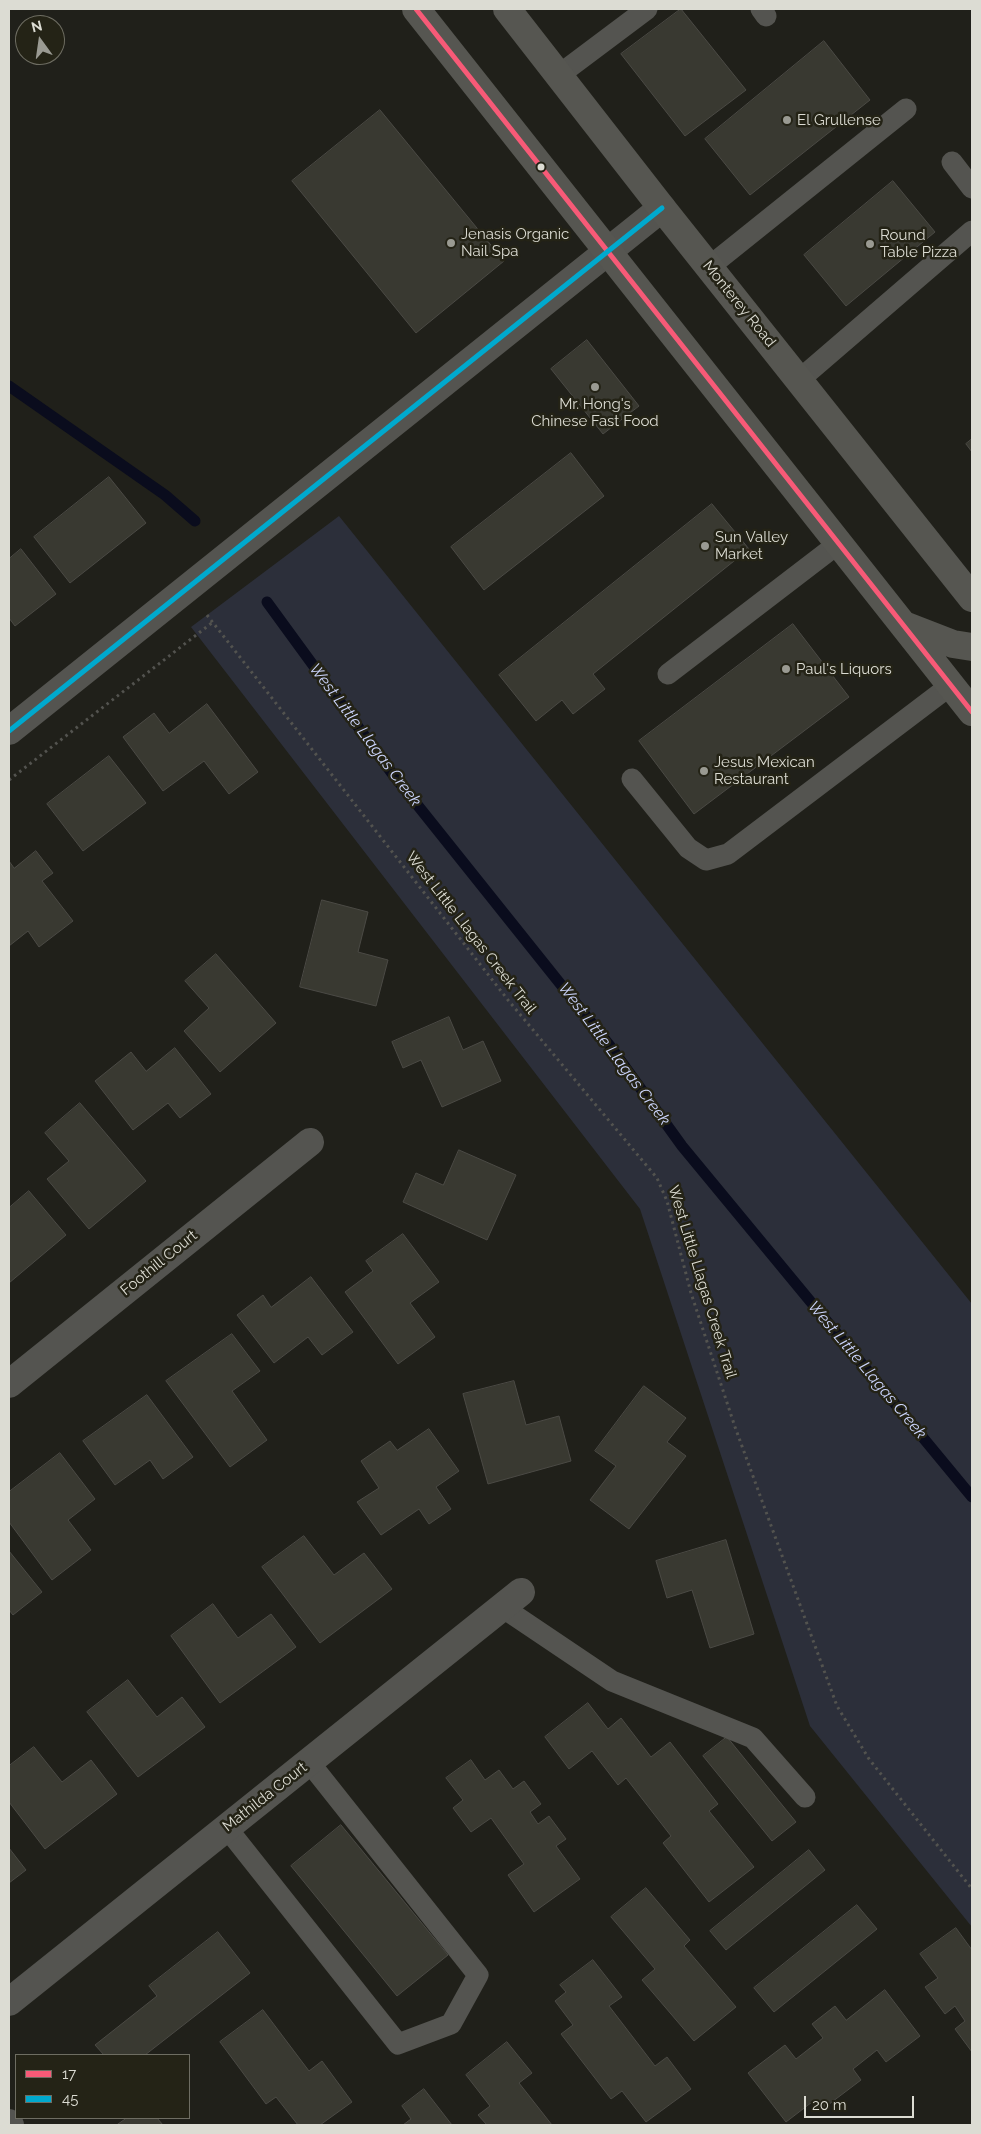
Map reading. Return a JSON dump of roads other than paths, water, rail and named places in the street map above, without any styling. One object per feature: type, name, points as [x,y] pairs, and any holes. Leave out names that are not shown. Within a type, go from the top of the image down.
[{"type":"main road","points":[[416,9],[972,712]]},
{"type":"main road","name":"Monterey Road","points":[[507,9],[662,208],[972,598]]},
{"type":"main road","points":[[904,624],[953,644],[972,648]]},
{"type":"street","points":[[9,731],[662,208]]},
{"type":"street","name":"Foothill Court","points":[[9,1384],[310,1142]]},
{"type":"street","name":"Mathilda Court","points":[[9,2002],[512,1599]]},
{"type":"lane","points":[[560,75],[647,9]]},
{"type":"lane","points":[[709,267],[906,109]]},
{"type":"lane","points":[[952,162],[972,188]]},
{"type":"lane","points":[[799,380],[972,231]]},
{"type":"lane","points":[[668,674],[840,543]]},
{"type":"lane","points":[[632,779],[688,848],[706,860],[728,854],[951,685]]},
{"type":"lane","points":[[512,1599],[612,1681],[752,1738],[805,1797]]},
{"type":"lane","points":[[226,1828],[398,2044],[451,2024],[478,1975],[309,1762]]},
{"type":"waterway","name":"West Little Llagas Creek","points":[[9,386],[165,495],[195,521]]},
{"type":"waterway","name":"West Little Llagas Creek","points":[[267,602],[391,772],[610,1046],[682,1146],[972,1497]]},
{"type":"place","name":"El Grullense","points":[[787,120]]},
{"type":"place","name":"Jenasis Organic Nail Spa","points":[[451,243]]},
{"type":"place","name":"Round Table Pizza","points":[[870,244]]},
{"type":"place","name":"Mr. Hong's Chinese Fast Food","points":[[595,387]]},
{"type":"place","name":"Sun Valley Market","points":[[705,546]]},
{"type":"place","name":"Paul's Liquors","points":[[786,669]]},
{"type":"place","name":"Jesus Mexican Restaurant","points":[[704,771]]}]
